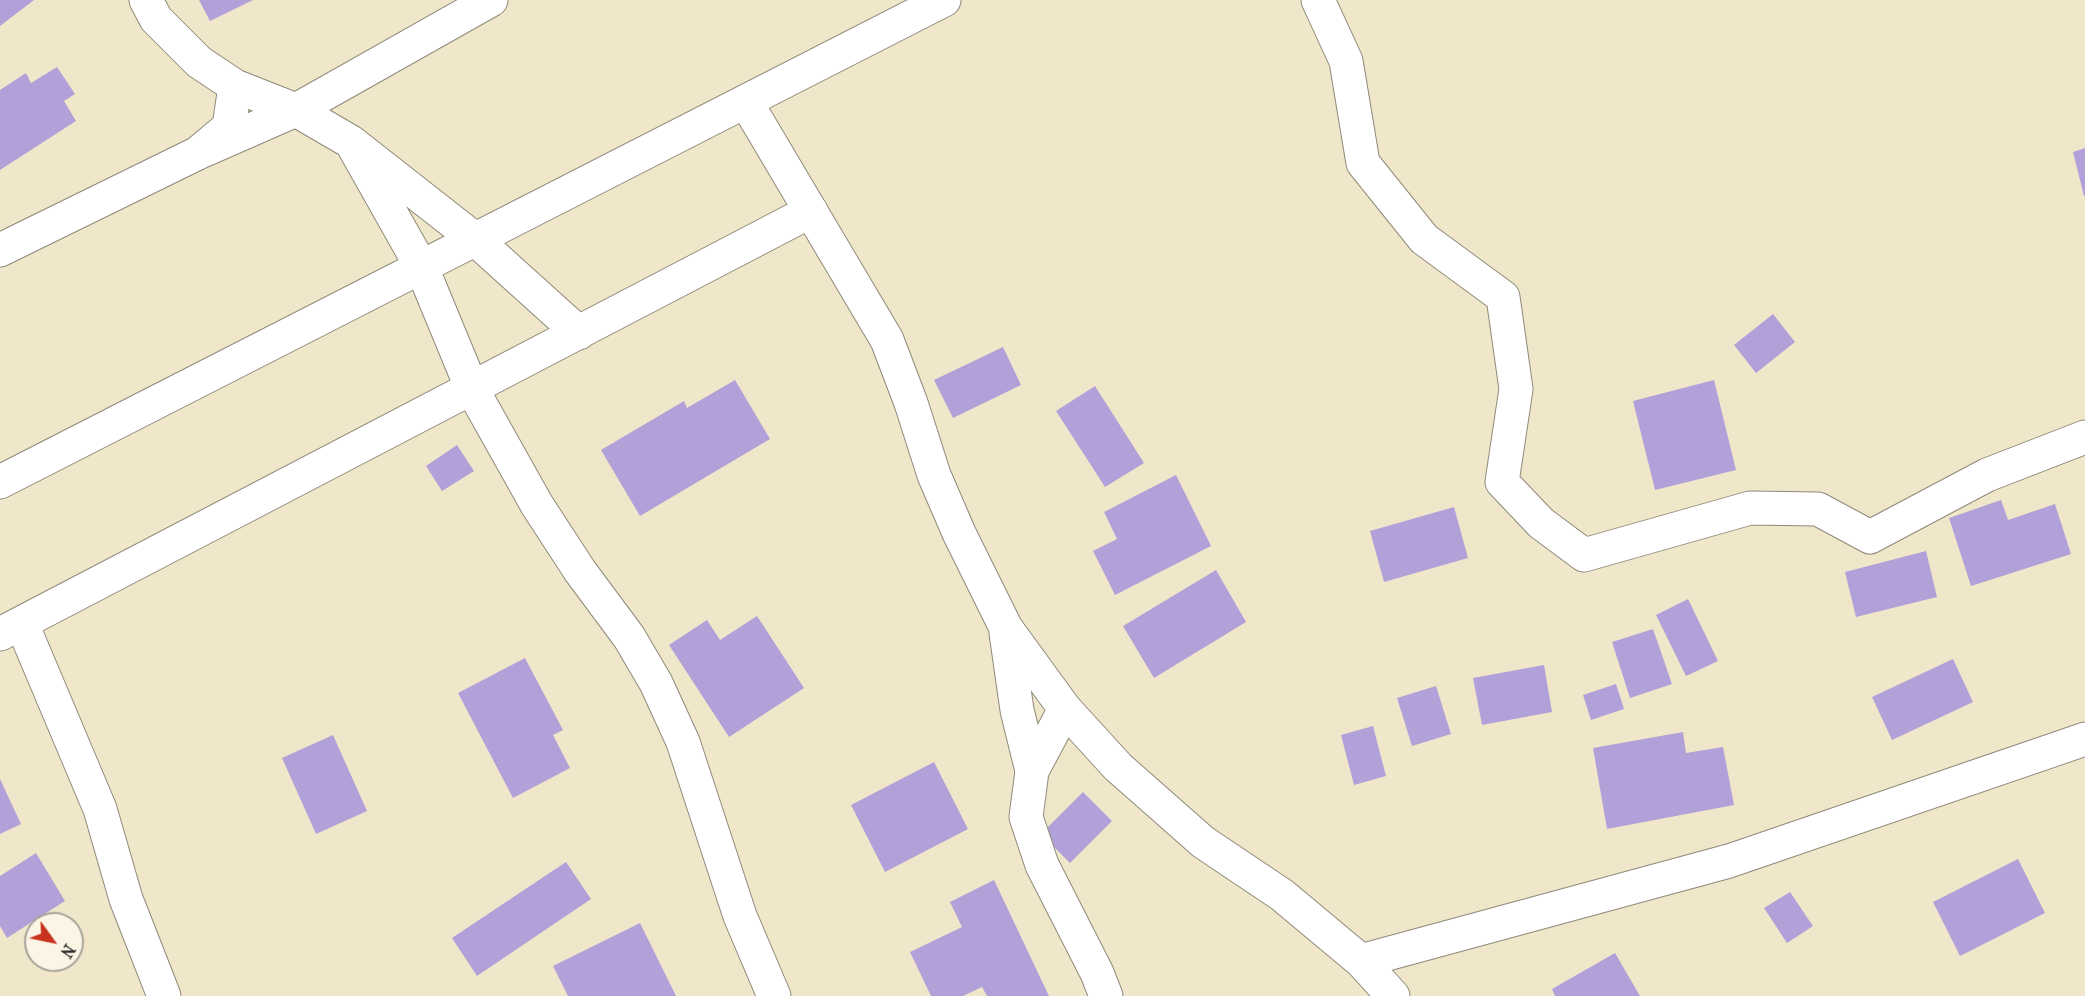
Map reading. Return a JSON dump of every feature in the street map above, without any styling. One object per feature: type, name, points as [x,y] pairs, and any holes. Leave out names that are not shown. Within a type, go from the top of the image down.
[{"type":"street","points":[[146,0],[156,19],[199,62],[235,86],[296,110],[351,142],[476,240],[579,333]]},
{"type":"street","points":[[0,250],[198,153],[296,110],[491,0]]},
{"type":"street","points":[[0,482],[944,0]]},
{"type":"street","points":[[1318,0],[1347,61],[1363,163],[1424,239],[1503,297],[1516,389],[1502,482],[1541,523],[1584,555],[1750,508],[1818,509],[1870,537],[1987,475],[2085,436]]},
{"type":"street","points":[[198,153],[229,127],[235,86]]},
{"type":"street","points":[[746,102],[887,340],[911,403],[934,475],[958,532],[1006,628],[1065,709],[1118,767],[1203,842],[1282,896],[1361,961],[1393,996]]},
{"type":"street","points":[[351,142],[422,268],[472,389],[537,505],[580,571],[629,637],[656,682],[683,742],[740,916],[774,996]]},
{"type":"street","points":[[164,996],[126,899],[100,809],[11,629],[811,211]]},
{"type":"street","points":[[1006,628],[1017,710],[1032,771]]},
{"type":"street","points":[[1065,709],[1032,771],[1026,817],[1042,865],[1097,973],[1106,996]]},
{"type":"street","points":[[1361,961],[1729,861],[2085,739]]},
{"type":"building","points":[[0,0],[34,0],[0,26]]},
{"type":"building","points":[[199,0],[253,0],[210,21]]},
{"type":"building","points":[[57,67],[75,94],[64,101],[76,121],[0,170],[0,90],[26,73],[31,83]]},
{"type":"building","points":[[2085,148],[2085,196],[2084,196],[2073,152]]},
{"type":"building","points":[[1773,314],[1795,342],[1756,373],[1734,345]]},
{"type":"building","points":[[1003,347],[1021,385],[953,418],[934,380]]},
{"type":"building","points":[[735,380],[770,439],[640,516],[601,450],[684,401],[687,408]]},
{"type":"building","points":[[1714,380],[1736,470],[1655,490],[1633,401]]},
{"type":"building","points":[[1095,386],[1144,463],[1105,487],[1056,411]]},
{"type":"building","points":[[457,445],[474,471],[442,491],[426,466]]},
{"type":"building","points":[[1176,475],[1211,546],[1115,595],[1093,551],[1117,539],[1104,512]]},
{"type":"building","points":[[2001,500],[2008,520],[2055,504],[2071,554],[1971,586],[1949,518]]},
{"type":"building","points":[[1454,507],[1468,558],[1384,582],[1370,531]]},
{"type":"building","points":[[1926,551],[1937,597],[1856,617],[1845,572]]},
{"type":"building","points":[[1216,570],[1246,622],[1154,678],[1123,626]]},
{"type":"building","points":[[1688,599],[1718,661],[1686,676],[1656,615]]},
{"type":"building","points":[[757,616],[804,688],[729,737],[669,645],[707,620],[720,640]]},
{"type":"building","points":[[1653,629],[1672,684],[1630,698],[1612,642]]},
{"type":"building","points":[[525,658],[563,730],[553,735],[570,768],[513,798],[458,693]]},
{"type":"building","points":[[1953,659],[1973,702],[1892,740],[1872,697]]},
{"type":"building","points":[[1544,665],[1552,712],[1482,725],[1473,678]]},
{"type":"building","points":[[1616,684],[1624,709],[1591,720],[1583,695]]},
{"type":"building","points":[[1436,686],[1451,734],[1412,746],[1397,698]]},
{"type":"building","points":[[1373,726],[1386,776],[1354,785],[1341,735]]},
{"type":"building","points":[[1683,732],[1686,753],[1723,747],[1734,805],[1607,829],[1593,748]]},
{"type":"building","points":[[333,735],[367,811],[316,834],[282,758]]},
{"type":"building","points":[[934,762],[968,829],[885,872],[851,805]]},
{"type":"building","points":[[0,779],[21,824],[0,834]]},
{"type":"building","points":[[1083,792],[1112,821],[1070,863],[1041,834]]},
{"type":"building","points":[[36,853],[65,901],[48,912],[24,912],[24,927],[7,938],[0,926],[0,876]]},
{"type":"building","points":[[2018,859],[2045,913],[1960,956],[1933,902]]},
{"type":"building","points":[[566,862],[591,899],[477,976],[452,938]]},
{"type":"building","points":[[994,880],[1049,996],[987,996],[982,987],[963,996],[931,996],[910,952],[962,927],[950,902]]},
{"type":"building","points":[[1790,892],[1813,926],[1787,943],[1764,908]]},
{"type":"building","points":[[640,923],[676,996],[568,996],[553,966]]},
{"type":"building","points":[[1615,953],[1640,996],[1555,996],[1552,989]]}]
